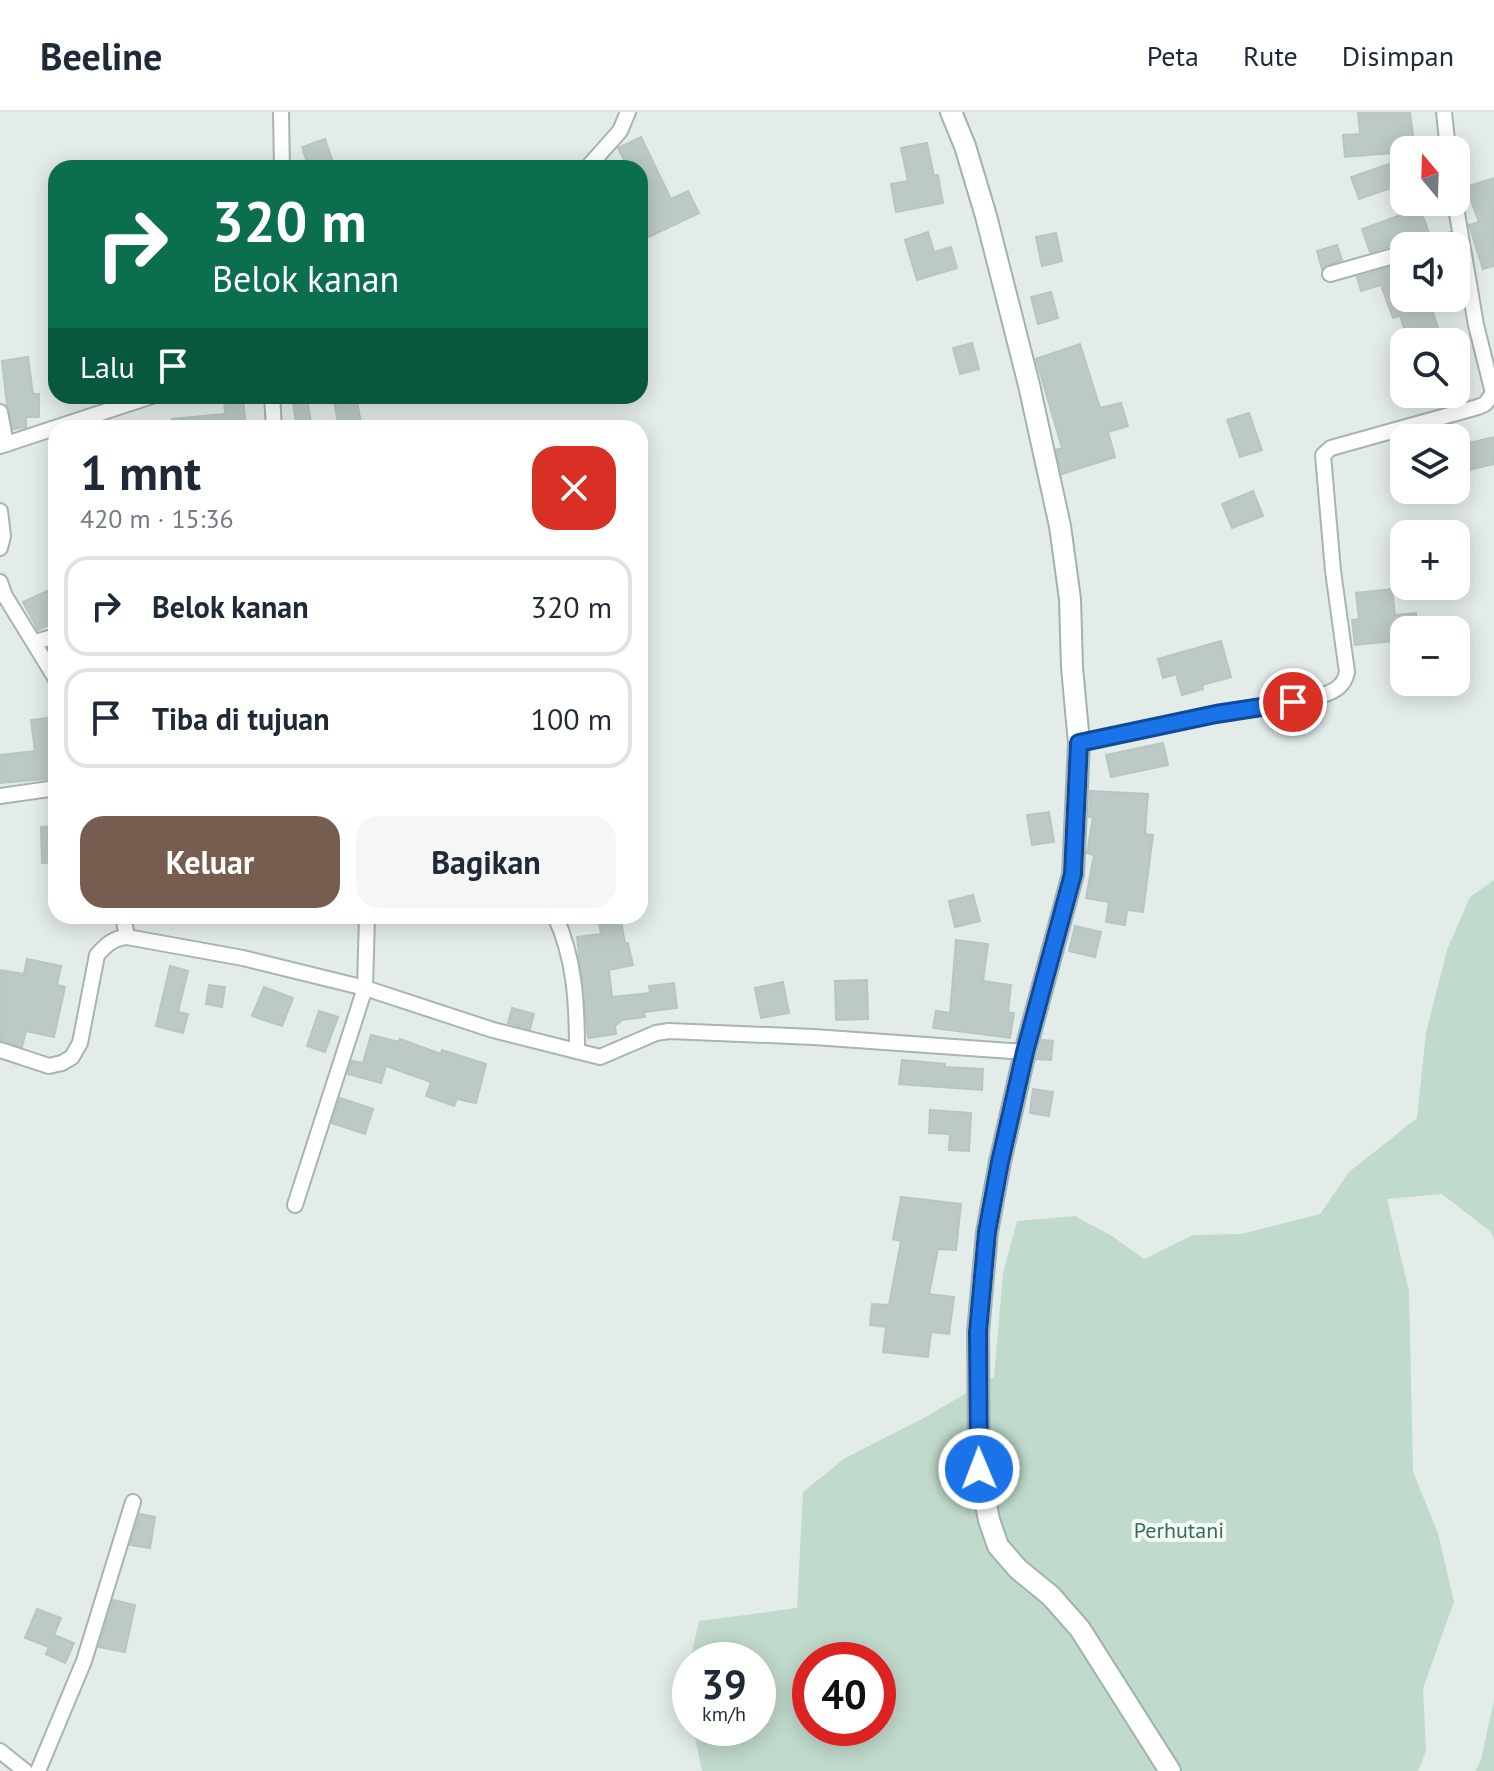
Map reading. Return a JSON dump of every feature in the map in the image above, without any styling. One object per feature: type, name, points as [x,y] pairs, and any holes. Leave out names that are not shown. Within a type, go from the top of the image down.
[{"type":"street","points":[[281,112],[282,160]]},
{"type":"street","points":[[594,160],[620,131],[628,112]]},
{"type":"street","points":[[951,112],[965,146],[986,216],[1029,385],[1060,526],[1070,599],[1079,743],[1073,874],[1025,1052],[987,1232],[978,1332],[979,1469],[989,1520],[998,1546],[1018,1569],[1051,1596],[1080,1629],[1170,1771]]},
{"type":"street","points":[[1444,112],[1447,136]]},
{"type":"street","points":[[1330,274],[1390,257]]},
{"type":"street","points":[[1079,743],[1216,714],[1318,697],[1334,691],[1346,680],[1323,455],[1331,448],[1478,407],[1490,399],[1493,393],[1470,292]]},
{"type":"street","points":[[79,420],[128,404]]},
{"type":"street","points":[[0,412],[3,445],[48,430]]},
{"type":"street","points":[[0,511],[3,536],[0,548]]},
{"type":"street","points":[[0,582],[5,596],[48,665]]},
{"type":"street","points":[[35,642],[48,638]]},
{"type":"street","points":[[0,796],[48,789]]},
{"type":"street","points":[[125,924],[127,937]]},
{"type":"street","points":[[295,1205],[365,988],[367,924]]},
{"type":"street","points":[[559,924],[567,941],[574,980],[577,1051]]},
{"type":"street","points":[[0,1050],[49,1066],[72,1057],[80,1043],[97,955],[117,938],[127,937],[243,958],[365,988],[493,1030],[600,1057],[656,1033],[669,1031],[814,1037],[1025,1052]]},
{"type":"street","points":[[38,1771],[84,1661],[133,1502]]},
{"type":"street","points":[[0,1751],[25,1771]]},
{"type":"green space","name":"Perhutani","points":[[1494,880],[1494,1239],[1491,1232],[1442,1194],[1387,1199],[1409,1291],[1413,1472],[1438,1533],[1454,1602],[1423,1688],[1426,1751],[1418,1771],[702,1771],[697,1746],[776,1746],[776,1642],[694,1642],[699,1621],[797,1608],[803,1492],[845,1458],[922,1419],[994,1377],[1003,1273],[1017,1221],[1075,1216],[1112,1236],[1144,1259],[1193,1235],[1241,1234],[1320,1214],[1349,1172],[1417,1118],[1426,1033],[1447,950],[1470,897]]},
{"type":"green space","points":[[1494,1700],[1494,1771],[1475,1771],[1481,1760]]},
{"type":"building","points":[[1358,112],[1410,112],[1413,136],[1390,136],[1390,153],[1345,157],[1343,135],[1360,134]]},
{"type":"building","points":[[641,137],[671,199],[688,191],[699,213],[649,237],[648,160],[624,160],[618,148]]},
{"type":"building","points":[[325,139],[332,160],[306,160],[302,147]]},
{"type":"building","points":[[927,143],[943,203],[896,212],[891,184],[908,181],[901,148]]},
{"type":"building","points":[[1390,164],[1390,188],[1359,199],[1351,177]]},
{"type":"building","points":[[1494,178],[1494,266],[1483,269],[1469,225],[1479,222],[1470,198],[1470,186]]},
{"type":"building","points":[[1398,216],[1423,216],[1429,232],[1390,232],[1390,246],[1370,252],[1362,229]]},
{"type":"building","points":[[928,232],[934,252],[951,247],[957,268],[917,280],[905,240]]},
{"type":"building","points":[[1056,233],[1062,261],[1042,266],[1036,237]]},
{"type":"building","points":[[1337,245],[1342,260],[1322,269],[1317,251]]},
{"type":"building","points":[[1390,267],[1390,310],[1381,285],[1361,291],[1357,277]]},
{"type":"building","points":[[1051,292],[1058,318],[1038,324],[1031,297]]},
{"type":"building","points":[[1391,312],[1433,312],[1438,328],[1404,328],[1400,316],[1393,318]]},
{"type":"building","points":[[972,343],[979,369],[960,374],[953,348]]},
{"type":"building","points":[[1080,344],[1100,408],[1121,403],[1128,426],[1108,432],[1115,457],[1062,474],[1056,450],[1062,448],[1036,359]]},
{"type":"building","points":[[28,357],[33,394],[39,394],[39,417],[26,417],[26,427],[13,429],[2,361]]},
{"type":"building","points":[[224,404],[244,404],[245,420],[172,420],[172,419],[225,414]]},
{"type":"building","points":[[293,404],[308,404],[311,420],[296,420]]},
{"type":"building","points":[[334,404],[358,404],[360,420],[338,420]]},
{"type":"building","points":[[1249,413],[1262,450],[1240,457],[1227,420]]},
{"type":"building","points":[[1494,437],[1494,464],[1470,470],[1470,443]]},
{"type":"building","points":[[1253,491],[1263,516],[1232,528],[1222,504]]},
{"type":"building","points":[[1390,589],[1395,615],[1416,613],[1416,616],[1390,616],[1390,641],[1355,645],[1352,620],[1359,619],[1356,593]]},
{"type":"building","points":[[48,591],[48,626],[38,630],[23,602]]},
{"type":"building","points":[[1221,641],[1231,677],[1202,685],[1203,689],[1182,695],[1176,674],[1163,678],[1158,659]]},
{"type":"building","points":[[48,718],[48,779],[0,783],[0,755],[35,751],[31,720]]},
{"type":"building","points":[[1163,743],[1168,765],[1111,777],[1106,755]]},
{"type":"building","points":[[1090,791],[1148,794],[1145,834],[1153,835],[1143,912],[1127,910],[1125,925],[1106,922],[1109,902],[1086,898],[1094,855],[1087,853],[1093,817],[1089,817]]},
{"type":"building","points":[[1049,812],[1054,842],[1032,845],[1027,815]]},
{"type":"building","points":[[41,827],[48,827],[48,863],[42,863]]},
{"type":"building","points":[[973,895],[980,921],[955,927],[949,901]]},
{"type":"building","points":[[599,924],[621,924],[633,965],[609,970],[612,997],[650,993],[649,986],[674,983],[677,1008],[644,1012],[645,1017],[622,1020],[615,1026],[616,1034],[588,1038],[577,937],[601,934]]},
{"type":"building","points":[[1075,926],[1101,932],[1095,957],[1069,951]]},
{"type":"building","points":[[956,940],[988,944],[983,981],[1011,985],[1008,1012],[1014,1013],[1010,1038],[933,1028],[936,1011],[950,1013]]},
{"type":"building","points":[[27,959],[61,966],[57,985],[65,987],[54,1037],[26,1031],[22,1047],[0,1040],[0,970],[24,974]]},
{"type":"building","points":[[170,966],[188,971],[178,1012],[188,1014],[183,1033],[156,1026]]},
{"type":"building","points":[[867,980],[868,1019],[836,1020],[835,981]]},
{"type":"building","points":[[783,982],[789,1013],[761,1018],[755,988]]},
{"type":"building","points":[[209,985],[225,987],[222,1007],[206,1004]]},
{"type":"building","points":[[264,987],[293,998],[282,1026],[252,1016]]},
{"type":"building","points":[[512,1008],[534,1014],[530,1029],[508,1023]]},
{"type":"building","points":[[319,1011],[338,1017],[325,1052],[307,1046]]},
{"type":"building","points":[[371,1035],[399,1042],[400,1039],[441,1054],[442,1050],[486,1064],[476,1103],[457,1099],[454,1106],[426,1096],[431,1082],[386,1066],[381,1083],[348,1074],[352,1061],[363,1063]]},
{"type":"building","points":[[1042,1040],[1053,1041],[1051,1060],[1037,1059]]},
{"type":"building","points":[[902,1060],[983,1069],[982,1090],[899,1084]]},
{"type":"building","points":[[1033,1089],[1053,1092],[1049,1116],[1030,1113]]},
{"type":"building","points":[[340,1098],[373,1109],[365,1134],[332,1123]]},
{"type":"building","points":[[930,1110],[971,1113],[969,1151],[949,1150],[950,1134],[929,1133]]},
{"type":"building","points":[[901,1197],[961,1204],[956,1250],[938,1249],[929,1294],[954,1297],[949,1334],[931,1332],[928,1357],[883,1352],[886,1327],[870,1325],[872,1304],[889,1305],[901,1241],[893,1239]]},
{"type":"building","points":[[140,1514],[155,1517],[150,1548],[130,1545]]},
{"type":"building","points":[[113,1600],[135,1605],[125,1652],[99,1647]]},
{"type":"building","points":[[37,1609],[61,1618],[54,1635],[74,1643],[65,1663],[46,1654],[49,1647],[25,1638]]},
{"type":"route","points":[[979,1469],[978,1332],[987,1232],[1025,1052],[1073,874],[1079,743],[1216,714],[1293,702]]}]
